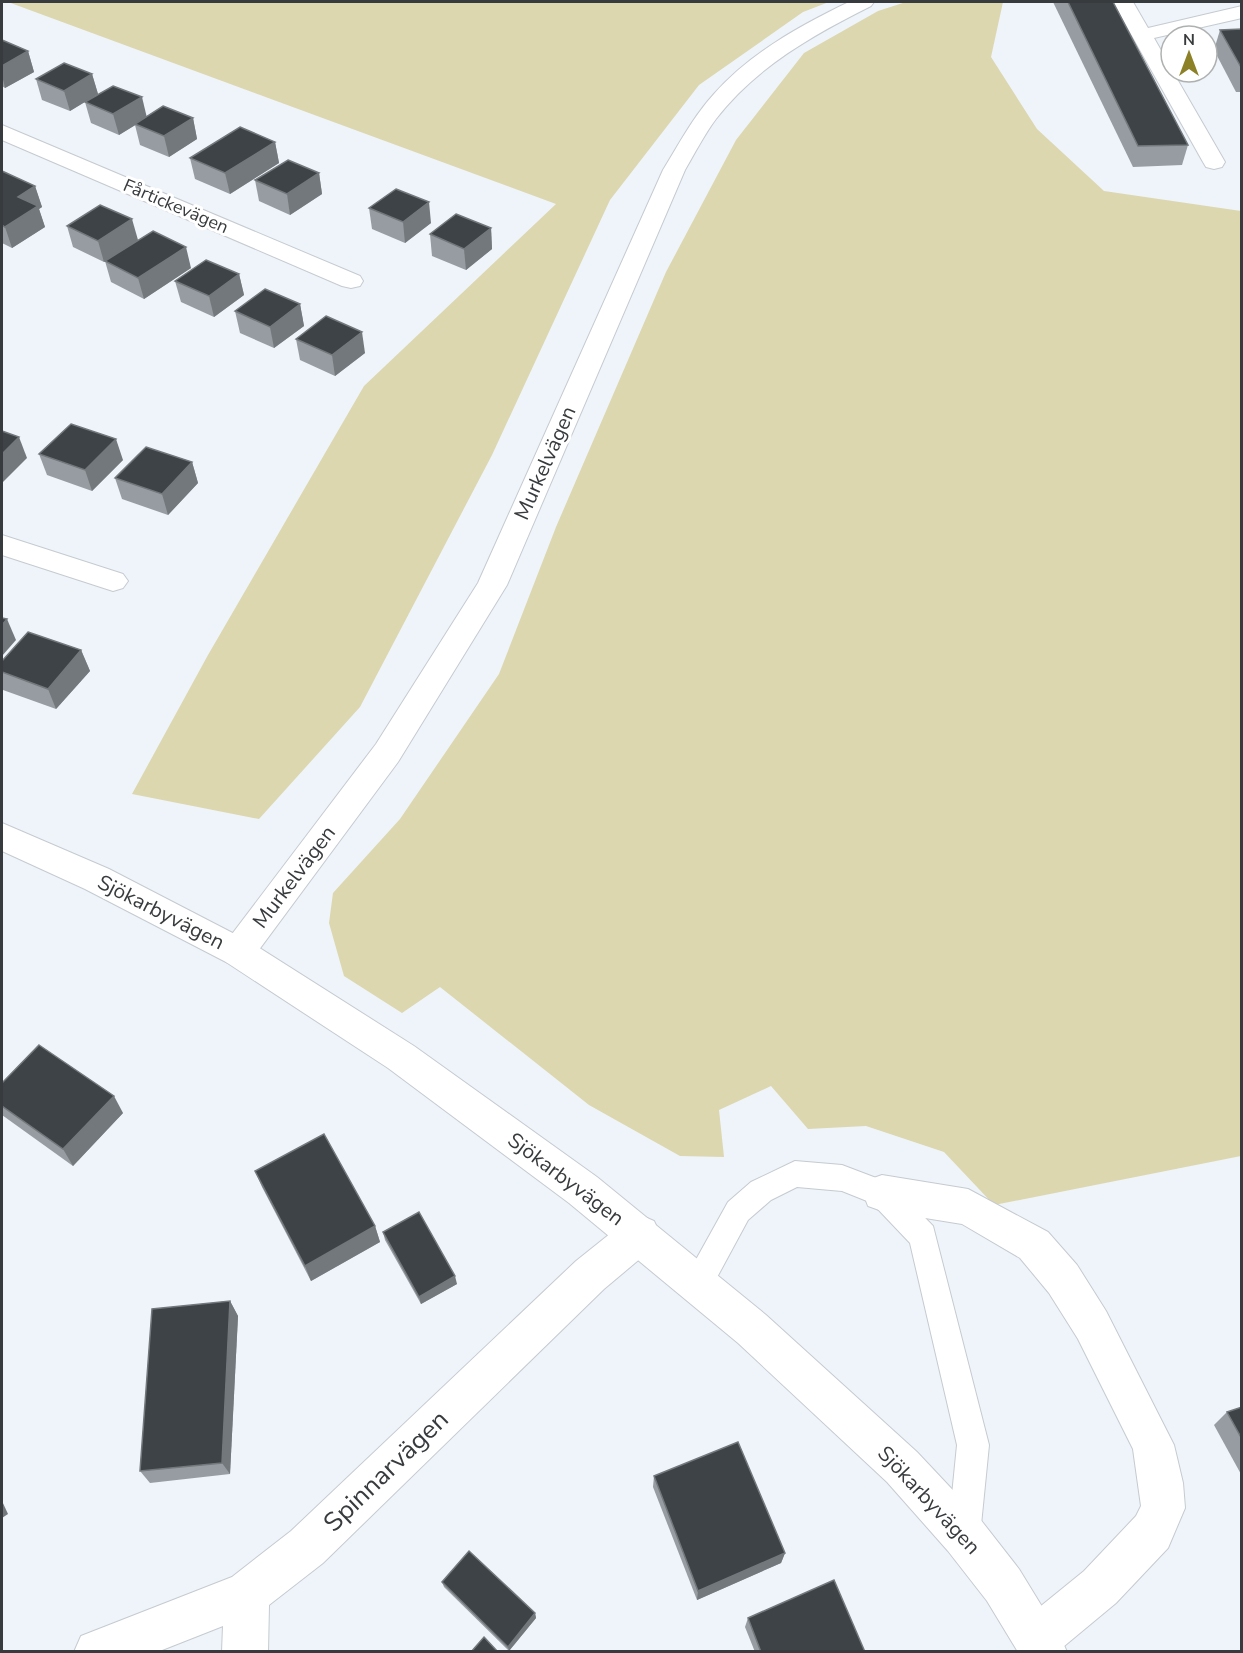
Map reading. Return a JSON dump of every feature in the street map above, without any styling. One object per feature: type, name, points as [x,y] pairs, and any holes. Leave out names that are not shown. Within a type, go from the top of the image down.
[{"type":"street","name":"Murkelvägen","points":[[238,952],[387,753],[492,585],[674,170],[709,114],[732,89],[782,47],[864,2]]},
{"type":"street","points":[[1123,2],[1214,162]]},
{"type":"street","points":[[1142,35],[1242,12]]},
{"type":"street","name":"Fårtickevägen","points":[[2,132],[351,281]]},
{"type":"street","points":[[2,545],[113,580]]},
{"type":"street","name":"Sjökarbyvägen","points":[[2,836],[97,879],[238,952],[401,1058],[583,1190],[752,1329],[902,1467],[964,1535],[1003,1585],[1040,1645],[1152,1532],[1162,1508],[1161,1483],[1153,1445],[1092,1325],[1063,1279],[1034,1245],[968,1207],[882,1193]]},
{"type":"street","name":"Spinnarvägen","points":[[97,1652],[247,1594],[307,1547],[590,1275],[639,1234]]},
{"type":"street","points":[[245,1652],[247,1594]]},
{"type":"lane","points":[[698,1284],[738,1211],[761,1191],[795,1174],[842,1178],[882,1193],[923,1236],[973,1445],[964,1535]]},
{"type":"shaded area","points":[[8,2],[829,2],[803,12],[699,85],[610,200],[492,455],[360,707],[259,819],[132,794],[208,655],[364,386],[556,204]]},
{"type":"shaded area","points":[[906,2],[1003,2],[991,57],[1037,129],[1104,191],[1241,211],[1241,1156],[994,1205],[944,1152],[866,1126],[808,1129],[771,1086],[719,1110],[724,1157],[680,1156],[589,1105],[440,987],[402,1013],[344,976],[329,923],[333,893],[400,819],[499,674],[556,527],[666,272],[736,140],[804,53],[878,11]]},
{"type":"building","points":[[1068,2],[1113,2],[1188,145],[1138,146]]},
{"type":"building","points":[[1242,29],[1242,69],[1220,30]]},
{"type":"building","points":[[2,40],[28,51],[2,66]]},
{"type":"building","points":[[64,63],[92,74],[64,91],[36,79]]},
{"type":"building","points":[[113,86],[142,97],[113,114],[85,102]]},
{"type":"building","points":[[163,106],[193,118],[164,136],[135,124]]},
{"type":"building","points":[[240,127],[275,142],[225,173],[190,158]]},
{"type":"building","points":[[288,160],[319,173],[287,194],[255,180]]},
{"type":"building","points":[[2,171],[35,186],[18,197],[38,206],[5,227],[2,225]]},
{"type":"building","points":[[396,189],[429,202],[403,222],[369,208]]},
{"type":"building","points":[[100,205],[132,219],[98,241],[67,226]]},
{"type":"building","points":[[456,214],[491,228],[464,249],[430,234]]},
{"type":"building","points":[[153,231],[186,247],[138,278],[105,261]]},
{"type":"building","points":[[206,260],[239,274],[209,296],[175,281]]},
{"type":"building","points":[[265,289],[300,304],[270,327],[235,311]]},
{"type":"building","points":[[326,316],[362,332],[332,355],[296,339]]},
{"type":"building","points":[[71,424],[116,439],[85,470],[39,454]]},
{"type":"building","points":[[2,431],[19,437],[2,454]]},
{"type":"building","points":[[146,447],[192,462],[162,494],[115,478]]},
{"type":"building","points":[[28,632],[81,650],[48,689],[2,672],[2,661]]},
{"type":"building","points":[[39,1045],[114,1096],[63,1149],[2,1106],[2,1083]]},
{"type":"building","points":[[324,1134],[375,1226],[305,1266],[255,1171]]},
{"type":"building","points":[[419,1212],[455,1276],[419,1297],[383,1232]]},
{"type":"building","points":[[230,1301],[222,1463],[140,1471],[152,1309]]},
{"type":"building","points":[[1242,1407],[1242,1439],[1227,1412]]},
{"type":"building","points":[[738,1442],[785,1553],[698,1591],[654,1476]]},
{"type":"building","points":[[469,1551],[535,1613],[508,1647],[442,1582]]},
{"type":"building","points":[[834,1580],[865,1652],[761,1652],[748,1618]]},
{"type":"building","points":[[484,1637],[498,1652],[471,1652]]}]
